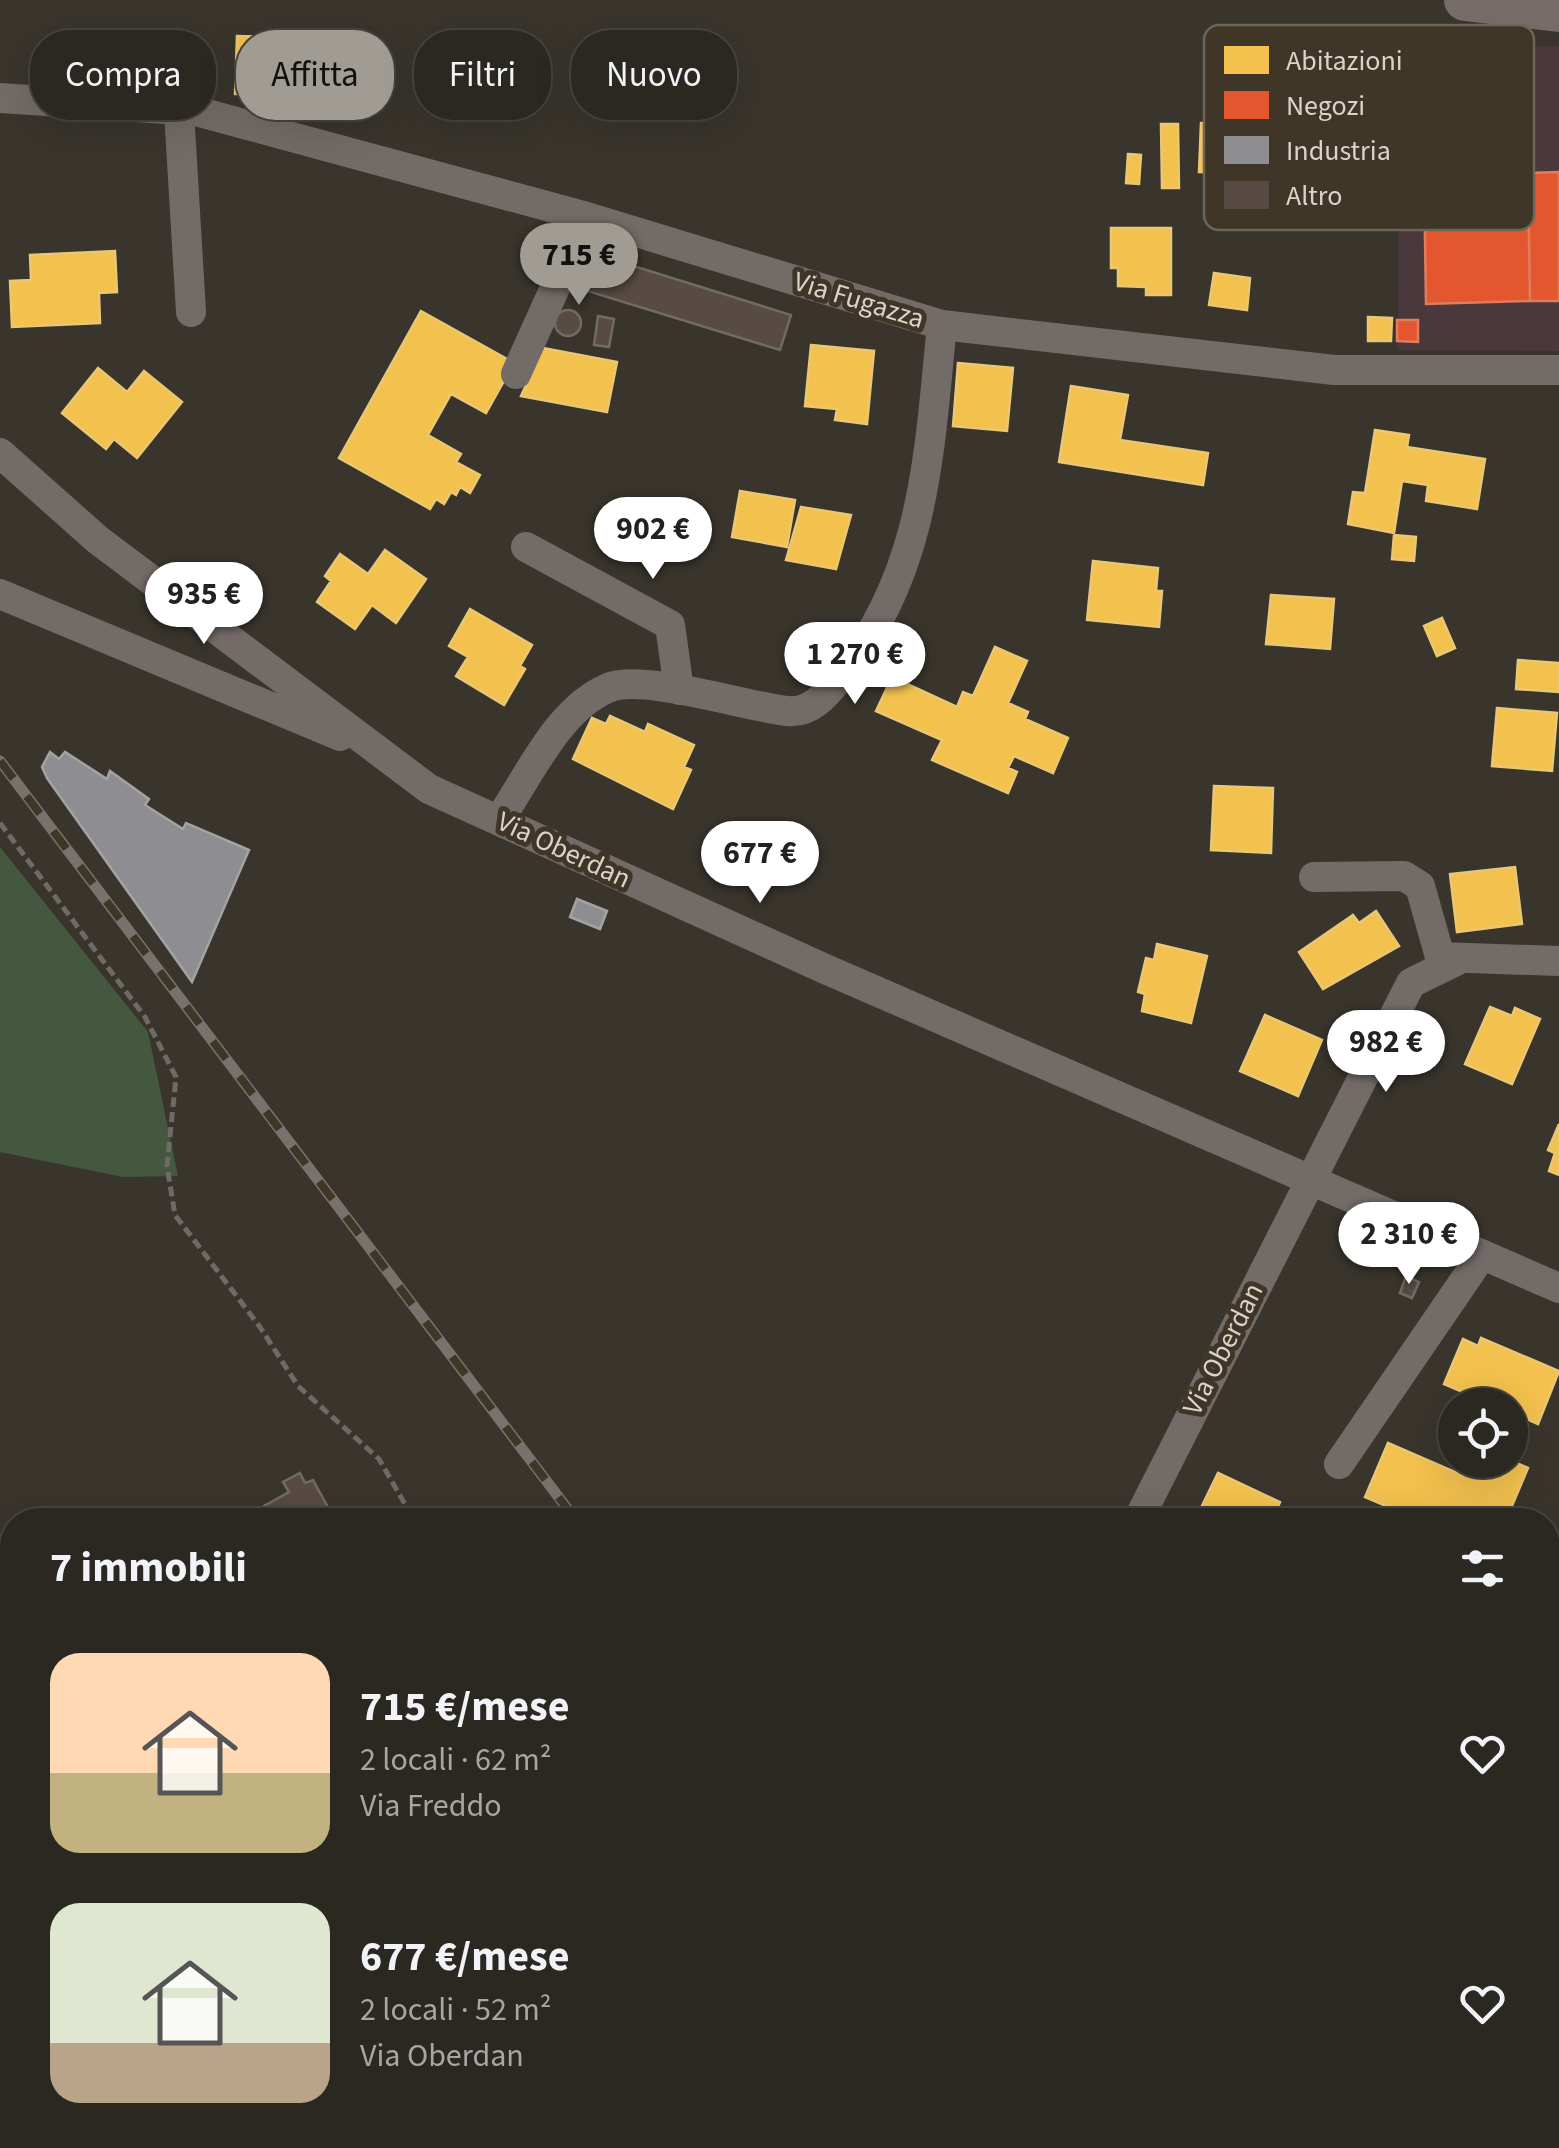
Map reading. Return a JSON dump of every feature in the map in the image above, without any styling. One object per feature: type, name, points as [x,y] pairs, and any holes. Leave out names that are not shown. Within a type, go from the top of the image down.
[{"type":"main road","points":[[1465,0],[1559,12]]},
{"type":"street","name":"Via Fugazza","points":[[0,98],[30,100]]},
{"type":"street","name":"Via Fugazza","points":[[216,116],[587,217],[942,325],[1334,370],[1559,370]]},
{"type":"street","points":[[180,120],[192,312]]},
{"type":"street","points":[[516,374],[587,217]]},
{"type":"street","points":[[499,820],[576,706],[612,686],[680,690],[793,712],[820,701],[862,651],[892,599],[925,493],[942,325]]},
{"type":"street","name":"Via Oberdan","points":[[0,453],[98,540],[430,788],[823,968],[1559,1288]]},
{"type":"street","points":[[526,548],[670,625],[680,690]]},
{"type":"street","points":[[0,594],[384,755]]},
{"type":"street","points":[[1314,877],[1404,876],[1420,886],[1440,956],[1458,960],[1559,961]]},
{"type":"street","name":"Via Oberdan","points":[[1144,1508],[1308,1179],[1412,982],[1458,960]]},
{"type":"street","points":[[1339,1464],[1482,1255]]},
{"type":"path","points":[[0,823],[145,1017],[176,1077],[167,1166],[175,1215],[260,1327],[298,1386],[379,1459],[407,1508]]},
{"type":"shaded area","points":[[1534,46],[1559,46],[1559,351],[1398,350],[1398,230],[1534,230]]},
{"type":"green space","points":[[0,847],[148,1032],[178,1176],[123,1177],[0,1152]]},
{"type":"building: Abitazioni","points":[[1201,123],[1204,123],[1204,172],[1199,172]]},
{"type":"building: Abitazioni","points":[[1161,124],[1178,124],[1179,188],[1162,188]]},
{"type":"building: Abitazioni","points":[[1128,154],[1141,155],[1139,184],[1126,183]]},
{"type":"building: Abitazioni","points":[[1111,228],[1171,228],[1171,295],[1146,295],[1146,287],[1118,286],[1118,268],[1111,268]]},
{"type":"building: Abitazioni","points":[[115,251],[117,292],[99,293],[100,323],[12,327],[10,281],[31,280],[30,255]]},
{"type":"building: Abitazioni","points":[[1214,273],[1250,278],[1247,310],[1209,305]]},
{"type":"building: Abitazioni","points":[[421,311],[514,363],[486,413],[451,394],[428,435],[461,454],[456,462],[480,475],[470,493],[460,487],[456,495],[451,492],[444,504],[436,499],[430,509],[339,458]]},
{"type":"building: Abitazioni","points":[[1368,317],[1392,318],[1391,341],[1368,341]]},
{"type":"building: Abitazioni","points":[[811,345],[874,351],[867,424],[835,420],[837,409],[805,406]]},
{"type":"building: Abitazioni","points":[[543,348],[617,362],[607,412],[521,396]]},
{"type":"building: Abitazioni","points":[[958,363],[1013,368],[1007,431],[953,426]]},
{"type":"building: Abitazioni","points":[[98,368],[127,392],[144,371],[182,402],[137,458],[114,439],[106,449],[62,413]]},
{"type":"building: Abitazioni","points":[[1071,386],[1128,395],[1120,440],[1208,453],[1203,485],[1059,462]]},
{"type":"building: Abitazioni","points":[[1375,430],[1409,435],[1407,447],[1485,459],[1477,509],[1426,501],[1428,485],[1402,481],[1394,533],[1348,524],[1353,492],[1365,493]]},
{"type":"building: Abitazioni","points":[[740,491],[795,500],[787,547],[732,537]]},
{"type":"building: Abitazioni","points":[[801,507],[851,515],[836,569],[786,560]]},
{"type":"building: Abitazioni","points":[[1394,535],[1416,537],[1414,561],[1392,559]]},
{"type":"building: Abitazioni","points":[[385,550],[426,579],[396,623],[372,605],[355,629],[317,602],[331,581],[325,576],[340,554],[368,574]]},
{"type":"building: Abitazioni","points":[[1093,561],[1158,568],[1156,591],[1162,591],[1159,627],[1087,620]]},
{"type":"building: Abitazioni","points":[[1271,595],[1334,599],[1330,649],[1266,644]]},
{"type":"building: Abitazioni","points":[[470,609],[532,645],[520,666],[525,669],[504,705],[456,676],[468,657],[449,646]]},
{"type":"building: Abitazioni","points":[[1442,618],[1455,648],[1437,656],[1424,626]]},
{"type":"building: Abitazioni","points":[[995,647],[1027,661],[1008,703],[1028,712],[1025,719],[1068,738],[1053,773],[1014,756],[1008,768],[1017,772],[1008,793],[932,760],[942,740],[876,711],[892,677],[957,707],[963,692],[973,696]]},
{"type":"building: Abitazioni","points":[[1518,660],[1559,663],[1559,692],[1516,689]]},
{"type":"building: Abitazioni","points":[[1497,708],[1557,713],[1552,771],[1492,766]]},
{"type":"building: Abitazioni","points":[[610,716],[645,732],[648,724],[694,745],[684,767],[691,770],[673,809],[573,759],[592,718],[606,724]]},
{"type":"building: Abitazioni","points":[[1214,786],[1273,788],[1271,853],[1211,850]]},
{"type":"building: Abitazioni","points":[[1515,867],[1522,924],[1457,932],[1450,874]]},
{"type":"building: Abitazioni","points":[[1376,911],[1399,946],[1323,989],[1299,952],[1353,915],[1359,923]]},
{"type":"building: Abitazioni","points":[[1157,944],[1207,956],[1191,1023],[1142,1011],[1145,994],[1138,992],[1146,958],[1154,960]]},
{"type":"building: Abitazioni","points":[[1490,1007],[1512,1016],[1515,1008],[1540,1019],[1512,1084],[1465,1064]]},
{"type":"building: Abitazioni","points":[[1265,1015],[1322,1040],[1298,1096],[1240,1071]]},
{"type":"building: Abitazioni","points":[[1559,1124],[1559,1175],[1549,1171],[1555,1153],[1548,1150]]},
{"type":"building: Abitazioni","points":[[1481,1338],[1559,1371],[1538,1424],[1528,1420],[1528,1388],[1453,1388],[1444,1384],[1463,1339],[1478,1346]]},
{"type":"building: Abitazioni","points":[[1388,1443],[1438,1465],[1438,1478],[1524,1478],[1511,1508],[1391,1508],[1365,1497]]},
{"type":"building: Abitazioni","points":[[1218,1473],[1280,1502],[1277,1508],[1201,1508]]},
{"type":"building: Negozi","points":[[1559,172],[1559,301],[1530,301],[1529,230],[1534,230],[1534,173]]},
{"type":"building: Negozi","points":[[1425,230],[1529,230],[1530,301],[1426,304]]},
{"type":"building: Negozi","points":[[1397,320],[1418,320],[1418,342],[1397,341]]},
{"type":"building: Industria","points":[[50,752],[59,759],[65,752],[107,779],[110,771],[149,799],[145,805],[183,829],[186,823],[249,850],[192,982],[47,778],[42,767]]},
{"type":"building: Industria","points":[[577,899],[607,911],[600,929],[570,917]]},
{"type":"building: Altro","points":[[579,249],[791,315],[780,350],[568,285]]},
{"type":"building: Altro","points":[[568,310],[577,314],[581,323],[577,332],[568,336],[559,332],[555,323],[559,314]]},
{"type":"building: Altro","points":[[598,316],[614,319],[609,347],[594,345]]},
{"type":"building: Altro","points":[[1406,1276],[1419,1282],[1412,1298],[1400,1293]]},
{"type":"building: Altro","points":[[300,1473],[305,1483],[313,1480],[328,1508],[265,1508],[289,1492],[283,1482]]},
{"type":"railway","points":[[0,761],[567,1508]]}]
